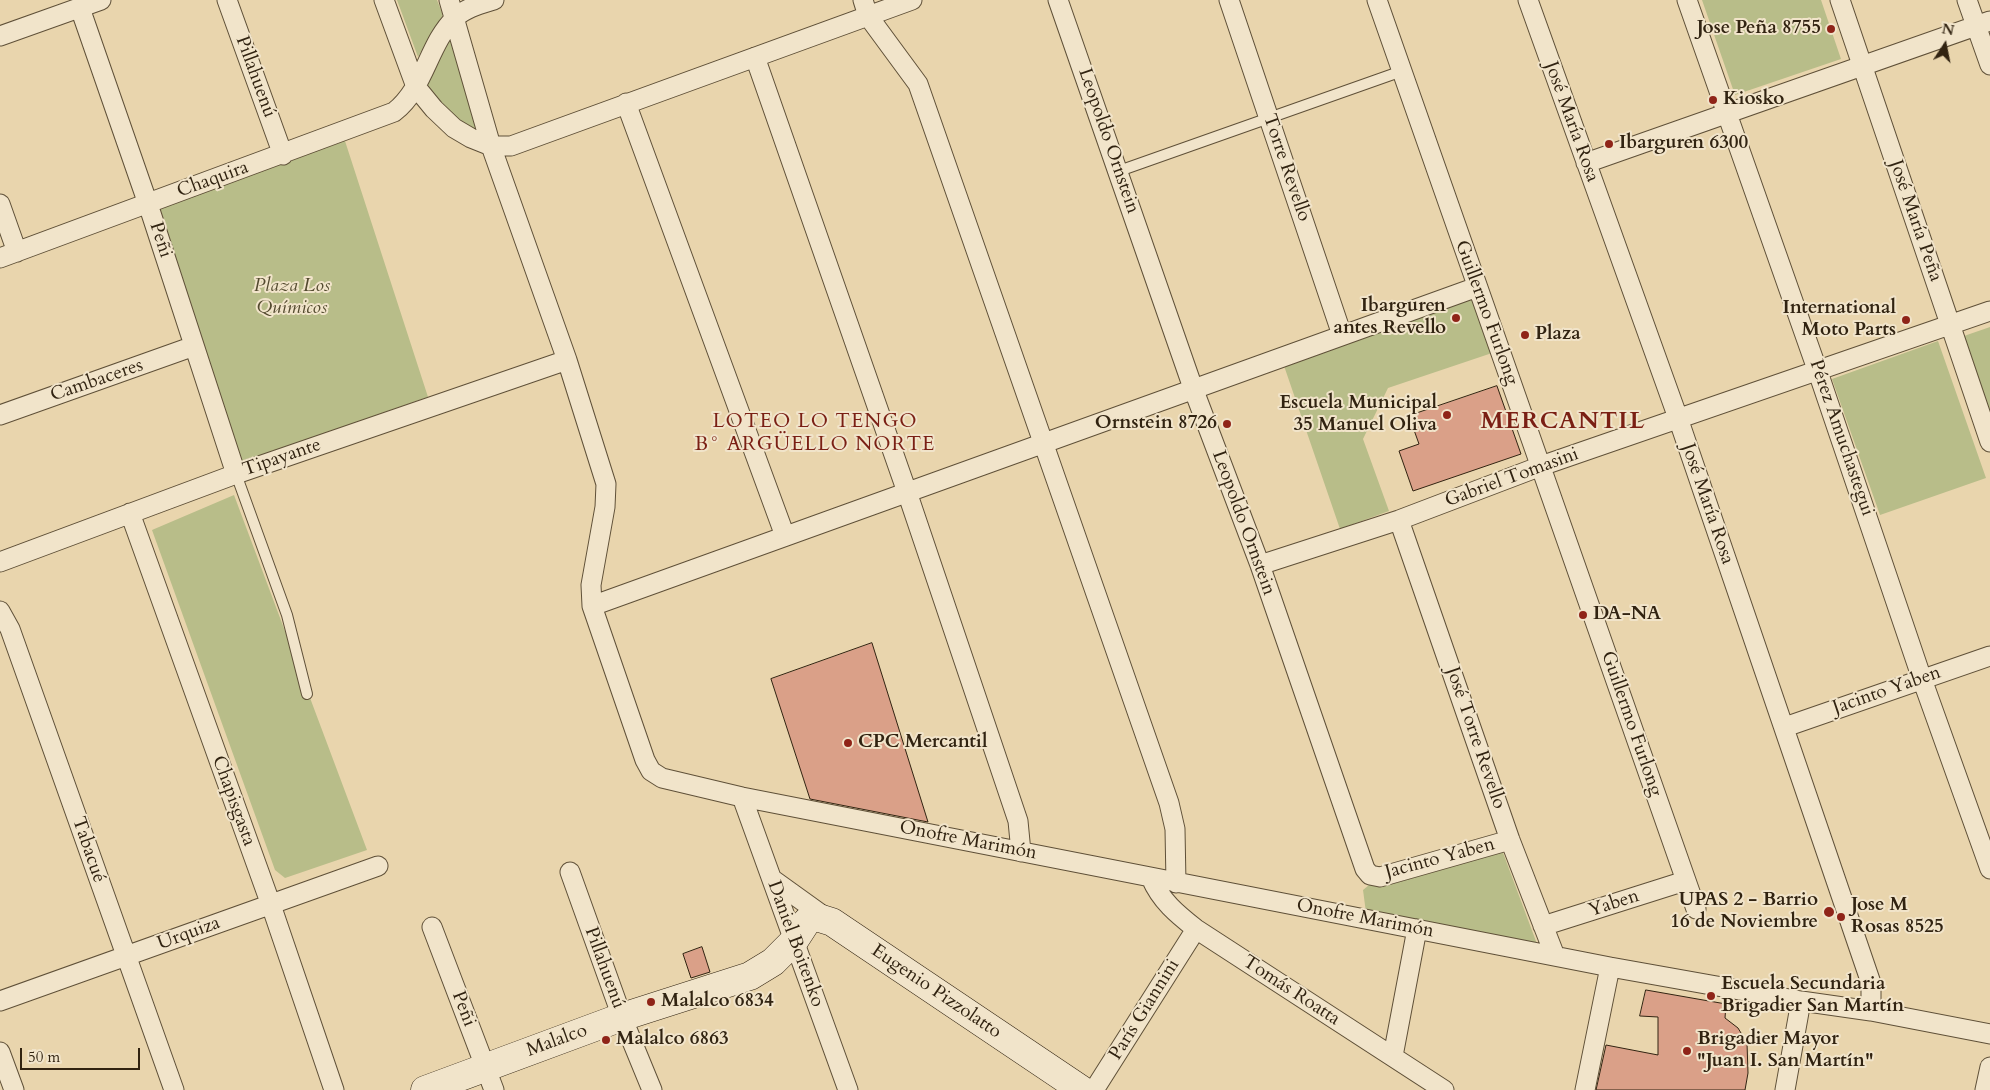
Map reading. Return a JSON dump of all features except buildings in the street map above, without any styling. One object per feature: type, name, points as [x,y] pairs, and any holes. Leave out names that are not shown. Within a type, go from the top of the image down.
[{"type":"main road","name":"Eugenio Pizzolatto","points":[[794,941],[806,921],[816,917],[832,922],[1082,1090]]},
{"type":"main road","name":"Malalco","points":[[425,1090],[489,1078],[622,1017],[750,976],[773,962],[794,941]]},
{"type":"street","points":[[0,36],[100,0]]},
{"type":"street","name":"Pillahuenú","points":[[227,0],[283,155]]},
{"type":"street","points":[[384,0],[416,87],[434,109],[454,128],[491,146],[511,146],[756,57],[865,8],[912,0]]},
{"type":"street","points":[[452,9],[473,7],[494,0]]},
{"type":"street","name":"Leopoldo Ornstein","points":[[1058,0],[1193,388],[1260,565],[1365,868],[1370,875]]},
{"type":"street","name":"Torre Revello","points":[[1229,0],[1342,335]]},
{"type":"street","name":"Guillermo Furlong","points":[[1377,0],[1696,909]]},
{"type":"street","name":"José María Rosa","points":[[1528,0],[1678,418],[1785,727],[1871,983],[1871,1011]]},
{"type":"street","name":"Pérez Amuchastegui","points":[[1687,0],[1818,372],[1922,679],[1990,869]]},
{"type":"street","name":"José María Peña","points":[[1840,0],[1990,442]]},
{"type":"street","points":[[1967,0],[1983,23],[1990,65]]},
{"type":"street","name":"Peñi","points":[[80,8],[148,204],[236,474]]},
{"type":"street","points":[[865,8],[918,84],[1169,803],[1175,829],[1176,883]]},
{"type":"street","name":"Chaquira","points":[[9,255],[283,155],[394,112],[416,87],[441,37],[452,9]]},
{"type":"street","name":"Onofre Marimón","points":[[452,9],[491,146],[567,360],[606,484],[605,507],[591,585],[592,606],[645,760],[652,771],[662,778],[742,797],[1610,967],[1801,1001],[1871,1011],[1990,1034]]},
{"type":"street","points":[[1586,163],[1726,112],[1983,23]]},
{"type":"street","points":[[756,57],[907,492],[1018,821],[1021,852]]},
{"type":"street","points":[[626,103],[785,536]]},
{"type":"street","points":[[0,204],[9,255]]},
{"type":"street","points":[[592,606],[1477,287]]},
{"type":"street","name":"Gabriel Tomasini","points":[[1260,565],[1399,520],[1541,466],[1818,372],[1990,311]]},
{"type":"street","name":"Cambaceres","points":[[0,415],[194,346]]},
{"type":"street","name":"Tipayante","points":[[0,562],[236,474],[567,360]]},
{"type":"street","name":"Chapisgasta","points":[[130,514],[271,905],[334,1090]]},
{"type":"street","name":"José Torre Revello","points":[[1399,520],[1510,840],[1555,956]]},
{"type":"street","name":"Tabacué","points":[[0,611],[10,629],[174,1090]]},
{"type":"street","name":"Jacinto Yaben","points":[[1785,727],[1990,656]]},
{"type":"street","name":"Daniel Boitenko","points":[[742,797],[848,1090]]},
{"type":"street","name":"Jacinto Yaben","points":[[1370,875],[1380,877],[1510,840]]},
{"type":"street","name":"Urquiza","points":[[0,1002],[378,866]]},
{"type":"street","name":"Pillahuenú","points":[[570,872],[622,1017],[652,1090]]},
{"type":"street","name":"Tomás Roatta","points":[[1151,878],[1158,893],[1171,909],[1196,930],[1444,1090]]},
{"type":"street","points":[[772,879],[832,922]]},
{"type":"street","name":"Yaben","points":[[1543,926],[1685,881]]},
{"type":"street","name":"Peñi","points":[[432,927],[489,1078]]},
{"type":"street","points":[[1393,1056],[1417,929]]},
{"type":"street","name":"París Giannini","points":[[1094,1090],[1196,930]]},
{"type":"street","points":[[1585,1090],[1610,967]]},
{"type":"street","points":[[1785,1090],[1801,1001]]},
{"type":"street","points":[[0,1052],[14,1090]]},
{"type":"street","points":[[1985,1090],[1990,1066]]},
{"type":"lane","points":[[1119,171],[1402,71]]},
{"type":"lane","points":[[236,474],[287,616],[307,694]]},
{"type":"green space","points":[[397,0],[437,0],[443,15],[418,57]]},
{"type":"green space","points":[[1702,0],[1821,0],[1841,59],[1735,95]]},
{"type":"green space","points":[[453,30],[479,136],[458,124],[420,86]]},
{"type":"green space","name":"Plaza Los Químicos","points":[[345,141],[428,397],[242,462],[159,205]]},
{"type":"green space","points":[[1474,293],[1495,352],[1388,388],[1363,439],[1389,511],[1340,529],[1282,360]]},
{"type":"green space","points":[[1990,327],[1990,412],[1964,336]]},
{"type":"green space","points":[[1938,341],[1986,478],[1880,515],[1832,379]]},
{"type":"green space","points":[[234,495],[367,850],[285,878],[275,870],[152,530]]},
{"type":"green space","points":[[1502,850],[1540,952],[1367,920],[1363,890],[1369,885]]},
{"type":"place","name":"Jose Peña 8755","points":[[1831,29]]},
{"type":"place","name":"Kiosko","points":[[1713,100]]},
{"type":"place","name":"Ibarguren 6300","points":[[1609,144]]},
{"type":"place","name":"Ibarguren antes Revello","points":[[1456,318]]},
{"type":"place","name":"International Moto Parts","points":[[1906,320]]},
{"type":"place","name":"Plaza","points":[[1525,335]]},
{"type":"place","name":"Escuela Municipal 35 Manuel Oliva","points":[[1447,415]]},
{"type":"place","name":"Ornstein 8726","points":[[1227,424]]},
{"type":"place","name":"DA-NA","points":[[1583,615]]},
{"type":"place","name":"CPC Mercantil","points":[[848,743]]},
{"type":"place","name":"UPAS 2 - Barrio 16 de Noviembre","points":[[1829,912]]},
{"type":"place","name":"Jose M Rosas 8525","points":[[1841,917]]},
{"type":"place","name":"Escuela Secundaria Brigadier San Martín","points":[[1711,996]]},
{"type":"place","name":"Malalco 6834","points":[[651,1002]]},
{"type":"place","name":"Malalco 6863","points":[[606,1040]]},
{"type":"place","name":"Brigadier Mayor \"Juan I. San Martín\"","points":[[1687,1051]]},
{"type":"district","name":"MERCANTIL","points":[[1563,422]]},
{"type":"district","name":"LOTEO LO TENGO B° ARGÜELLO NORTE","points":[[815,434]]}]
